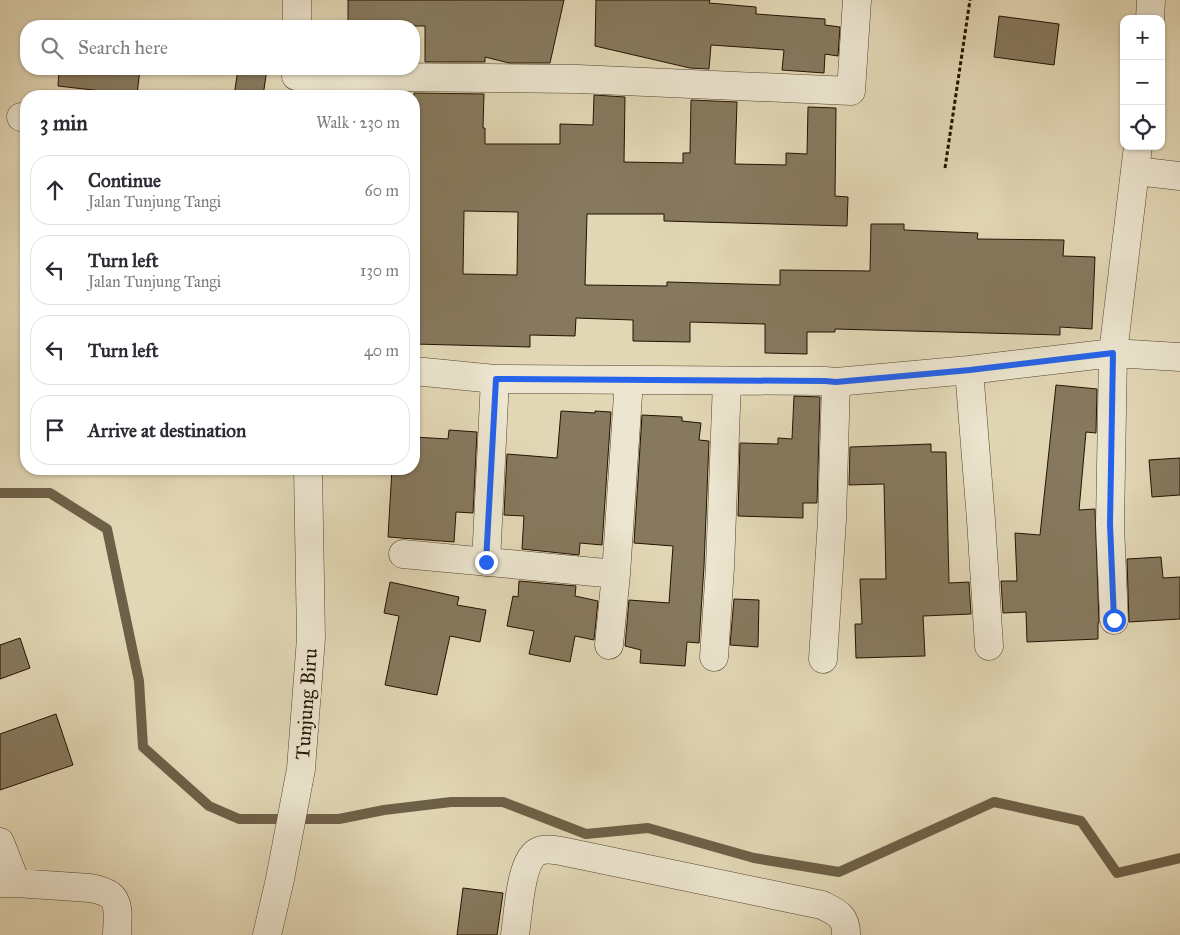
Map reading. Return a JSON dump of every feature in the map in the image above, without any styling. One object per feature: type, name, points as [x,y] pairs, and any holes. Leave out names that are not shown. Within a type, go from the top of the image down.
[{"type":"street","points":[[297,20],[298,0]]},
{"type":"street","points":[[296,80],[578,79],[851,92],[857,0]]},
{"type":"street","points":[[1150,15],[1151,0]]},
{"type":"street","points":[[1114,620],[1110,524],[1113,353],[1137,159],[1180,176]]},
{"type":"street","points":[[420,372],[496,379],[836,382],[970,370],[1113,353],[1180,357]]},
{"type":"street","points":[[970,370],[989,646]]},
{"type":"street","points":[[486,562],[496,379]]},
{"type":"street","points":[[609,645],[616,574],[629,380]]},
{"type":"street","points":[[714,657],[720,567],[726,381]]},
{"type":"street","points":[[823,659],[832,520],[836,382]]},
{"type":"street","name":"Tunjung Biru","points":[[268,935],[301,769],[311,638],[308,475]]},
{"type":"street","points":[[403,554],[616,574]]},
{"type":"street","points":[[0,842],[8,883],[90,888],[111,895],[118,913],[117,935]]},
{"type":"street","points":[[515,935],[524,875],[528,861],[538,851],[547,850],[561,851],[822,905],[838,913],[846,927],[846,935]]},
{"type":"path","points":[[945,168],[970,0]]},
{"type":"building","points":[[348,0],[564,0],[550,63],[509,63],[485,57],[485,62],[425,62],[425,26],[420,26],[420,20],[348,20]]},
{"type":"building","points":[[596,0],[710,0],[709,3],[756,7],[756,14],[825,19],[825,25],[840,27],[838,56],[825,54],[824,73],[782,70],[784,50],[711,45],[709,69],[690,68],[595,46]]},
{"type":"building","points":[[999,16],[1059,24],[1054,65],[994,57]]},
{"type":"building","points":[[59,75],[139,75],[138,90],[93,90],[58,86]]},
{"type":"building","points":[[237,75],[266,75],[264,90],[235,90]]},
{"type":"building","points":[[420,93],[484,94],[483,128],[485,128],[485,144],[560,144],[560,124],[593,125],[594,95],[625,97],[624,162],[683,163],[683,153],[690,153],[691,100],[737,102],[735,164],[786,165],[786,153],[807,154],[808,107],[836,108],[835,196],[848,197],[847,226],[664,221],[664,214],[587,214],[585,285],[667,286],[667,282],[780,285],[780,270],[870,271],[871,224],[904,224],[904,230],[978,233],[977,239],[1064,240],[1063,256],[1095,257],[1092,329],[1060,327],[1060,335],[835,329],[835,332],[807,332],[807,354],[765,353],[765,324],[690,322],[690,342],[633,341],[633,320],[576,318],[575,336],[530,335],[530,347],[420,344]],"holes":[[[464,211],[518,212],[517,275],[463,274]]]},
{"type":"building","points":[[1056,385],[1097,389],[1096,433],[1086,432],[1079,510],[1095,509],[1098,639],[1027,642],[1026,612],[1003,613],[1001,581],[1017,581],[1015,533],[1040,535]]},
{"type":"building","points":[[794,396],[820,397],[817,503],[803,503],[803,518],[738,516],[740,443],[778,444],[778,438],[792,439]]},
{"type":"building","points":[[561,411],[611,412],[602,545],[580,543],[579,555],[522,549],[524,516],[504,515],[507,454],[557,458]]},
{"type":"building","points":[[642,415],[682,417],[682,421],[701,423],[699,440],[709,441],[699,643],[687,642],[685,666],[640,663],[641,650],[625,646],[629,600],[669,603],[673,546],[634,543]]},
{"type":"building","points":[[449,430],[477,432],[473,513],[456,512],[454,542],[388,537],[392,475],[420,475],[420,437],[448,439]]},
{"type":"building","points":[[931,444],[931,452],[946,452],[949,583],[969,582],[971,614],[923,616],[925,656],[856,658],[855,624],[862,624],[860,579],[886,579],[884,484],[849,485],[850,447]]},
{"type":"building","points":[[1180,458],[1180,495],[1152,497],[1149,460]]},
{"type":"building","points":[[1161,557],[1163,578],[1180,577],[1180,619],[1129,622],[1127,559]]},
{"type":"building","points":[[519,581],[576,586],[575,596],[598,601],[594,640],[575,636],[570,662],[529,654],[534,631],[507,626],[513,596],[518,597]]},
{"type":"building","points":[[390,582],[459,597],[457,605],[486,610],[480,642],[450,636],[437,695],[385,685],[399,616],[384,613]]},
{"type":"building","points":[[734,599],[759,600],[758,647],[730,645]]},
{"type":"building","points":[[20,638],[30,668],[0,679],[0,645]]},
{"type":"building","points":[[56,714],[73,765],[0,790],[0,734]]},
{"type":"building","points":[[463,888],[503,893],[497,935],[457,935]]},
{"type":"waterway","points":[[0,493],[50,493],[107,529],[139,681],[143,747],[209,806],[239,819],[339,819],[384,810],[451,802],[503,802],[586,834],[648,828],[754,858],[839,872],[994,802],[1081,821],[1117,873],[1180,858]]},
{"type":"route","points":[[486,562],[496,379],[836,382],[970,370],[1113,353],[1110,524],[1114,620]]}]
